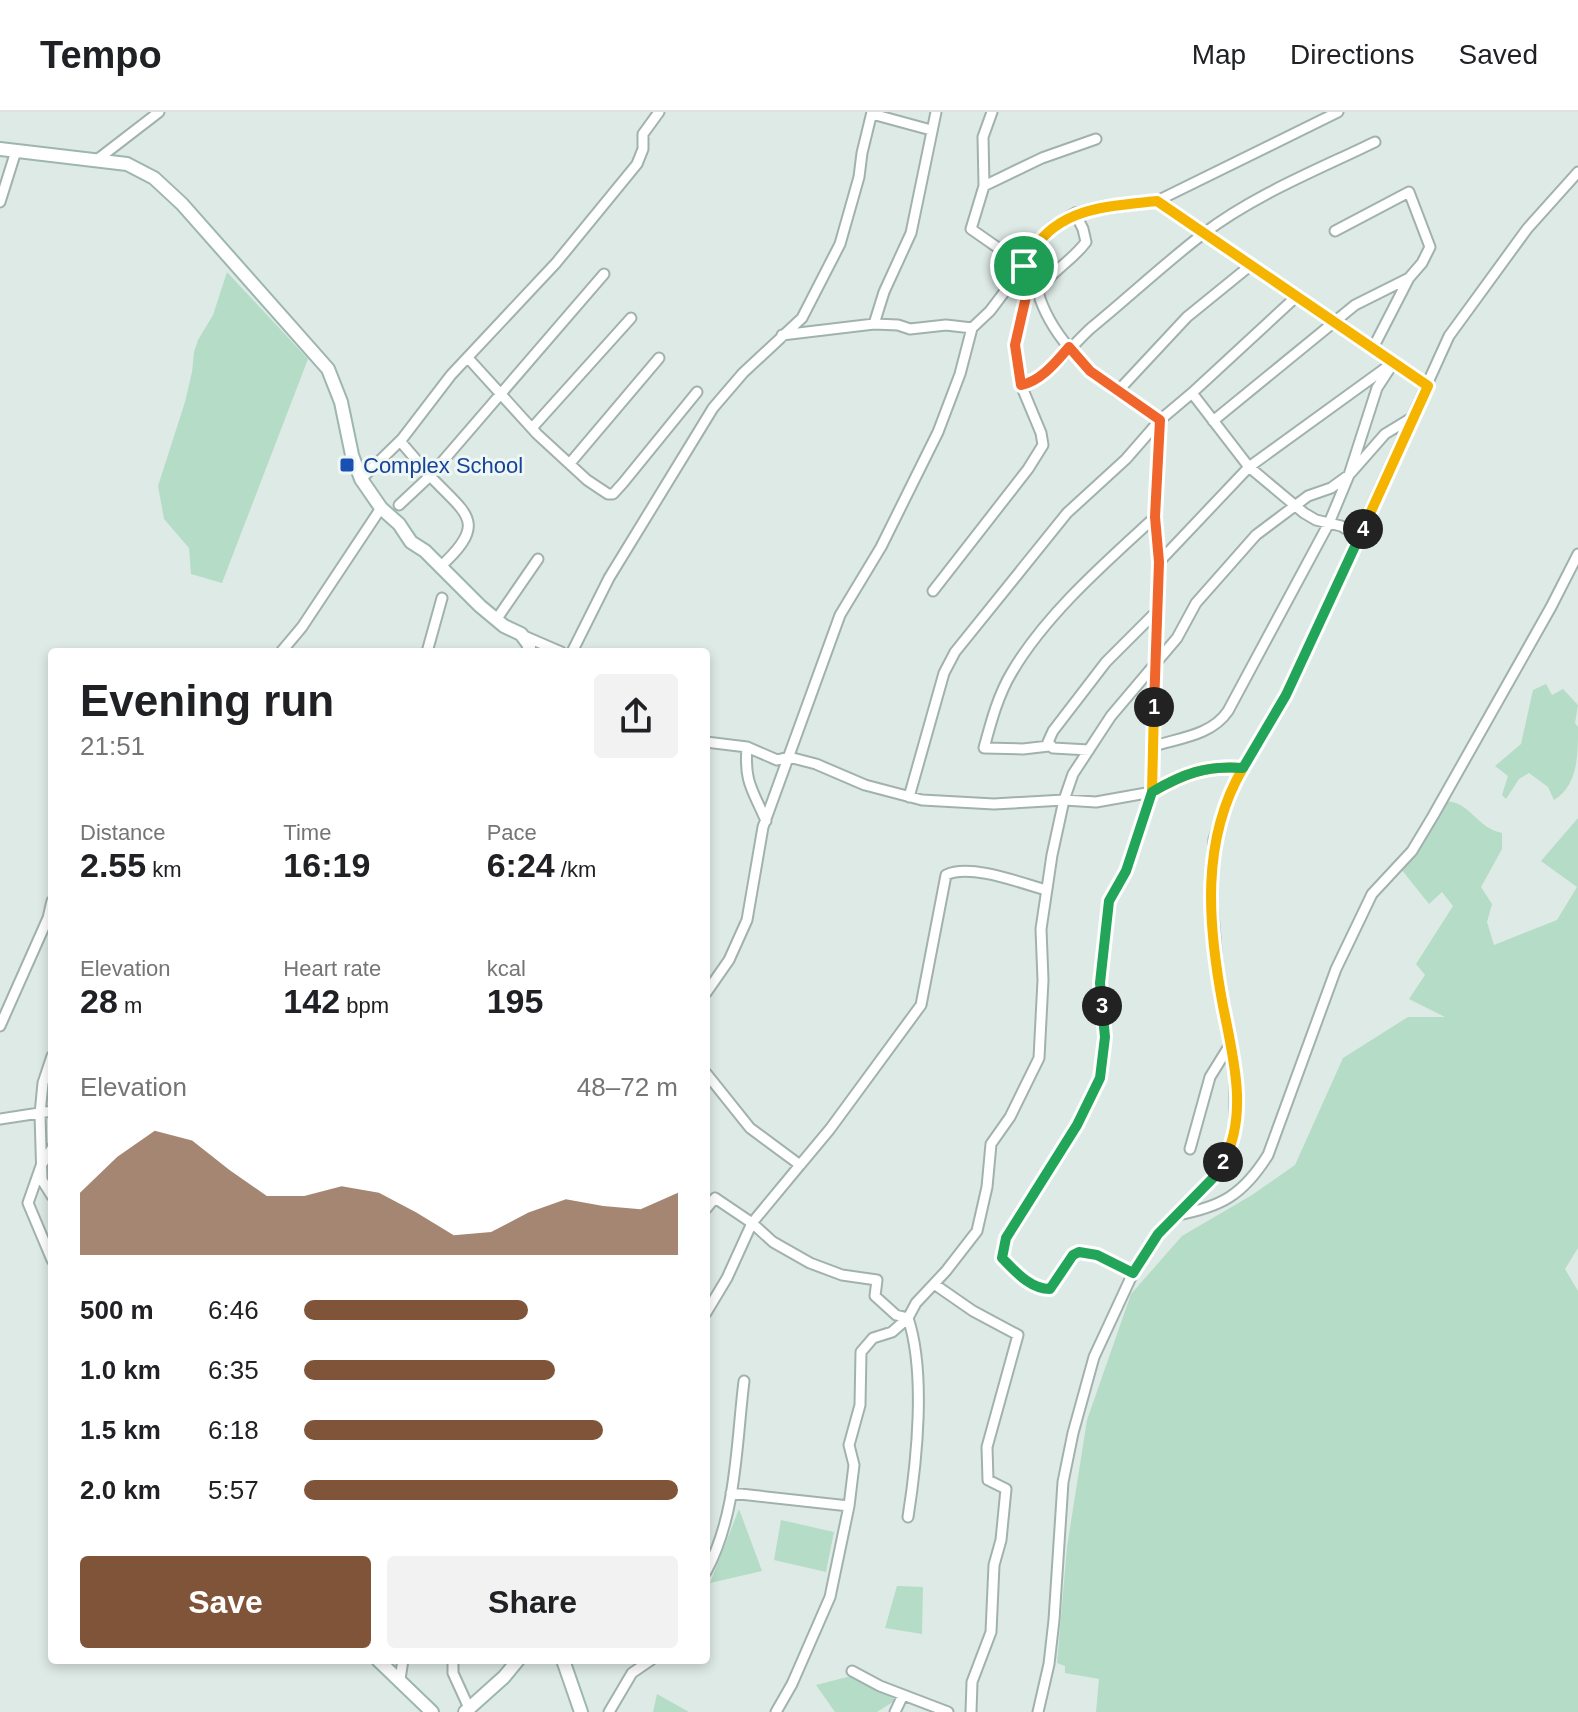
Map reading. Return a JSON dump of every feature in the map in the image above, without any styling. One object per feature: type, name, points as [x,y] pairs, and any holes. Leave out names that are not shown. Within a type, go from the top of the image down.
[{"type":"main road","points":[[0,149],[127,164],[154,178],[182,204],[328,369],[341,402],[352,455],[361,479],[381,508],[399,524],[411,542],[496,620],[521,634],[529,648]]},
{"type":"main road","points":[[383,1664],[432,1712]]},
{"type":"main road","points":[[467,1710],[515,1664]]},
{"type":"main road","points":[[564,1664],[581,1712]]},
{"type":"street","points":[[98,159],[159,112]]},
{"type":"street","points":[[361,479],[400,441],[468,358],[556,263],[637,164],[643,149],[643,134],[659,112]]},
{"type":"street","points":[[874,324],[884,292],[911,233],[936,112]]},
{"type":"street","points":[[933,591],[1028,469],[1043,445],[1021,385],[1015,345],[1028,288],[1024,266],[971,229],[984,186],[983,137],[992,112]]},
{"type":"street","points":[[710,987],[729,960],[747,920],[763,827],[840,615],[881,547],[938,432],[960,374],[972,328],[990,311],[1024,266],[1031,250],[1053,226],[1075,213],[1157,201],[1338,112]]},
{"type":"street","points":[[574,648],[609,578],[713,408],[743,373],[802,318],[840,244],[859,177],[872,113],[931,130]]},
{"type":"street","points":[[984,186],[1032,163],[1096,139]]},
{"type":"street","points":[[1021,385],[1047,370],[1069,347],[1204,233],[1253,202],[1375,142]]},
{"type":"street","points":[[0,202],[16,151]]},
{"type":"street","points":[[1038,1712],[1049,1664],[1063,1482],[1094,1357],[1133,1273],[1158,1234],[1215,1176],[1229,1152],[1235,1132],[1231,1043],[1218,975],[1211,889],[1214,839],[1234,783],[1286,695],[1449,336],[1527,229],[1578,172]]},
{"type":"street","points":[[1335,231],[1409,192],[1430,247],[1409,278],[1373,348]]},
{"type":"street","points":[[1157,201],[1428,386]]},
{"type":"street","points":[[1075,213],[1086,242],[1075,257],[1044,282],[1038,292],[1041,305],[1069,347],[1090,371],[1160,420]]},
{"type":"street","points":[[1117,392],[1187,317],[1251,265]]},
{"type":"street","points":[[399,505],[430,476],[604,274]]},
{"type":"street","points":[[1213,421],[1355,305],[1409,278]]},
{"type":"street","points":[[909,797],[944,673],[955,652],[1067,513],[1126,459],[1160,420],[1245,347],[1297,296]]},
{"type":"street","points":[[532,428],[631,318]]},
{"type":"street","points":[[782,335],[874,324],[910,329],[946,325],[972,328]]},
{"type":"street","points":[[468,358],[532,428],[602,491],[613,494],[697,392]]},
{"type":"street","points":[[571,462],[659,358]]},
{"type":"street","points":[[1159,562],[1249,467],[1394,362]]},
{"type":"street","points":[[1154,746],[1220,723],[1329,523],[1349,475],[1377,388],[1394,362]]},
{"type":"street","points":[[1192,393],[1249,467],[1316,520],[1341,526],[1359,537]]},
{"type":"street","points":[[791,1712],[779,1709],[830,1597],[849,1506],[854,1465],[849,1445],[860,1405],[861,1352],[873,1338],[892,1332],[908,1318],[916,1303],[977,1231],[987,1187],[991,1144],[1010,1117],[1039,1058],[1043,980],[1041,929],[1064,800],[1073,774],[1111,716],[1177,638],[1196,603],[1245,547],[1273,520],[1308,496],[1331,488],[1349,475],[1385,434],[1414,417]]},
{"type":"street","points":[[1133,1273],[1097,1255],[1079,1252],[1073,1255],[1050,1289],[1040,1289],[1002,1258],[1006,1238],[1077,1125],[1100,1078],[1105,1037],[1100,983],[1109,901],[1126,871],[1152,792],[1159,562],[1155,517],[1160,420]]},
{"type":"street","points":[[400,441],[466,513],[470,523],[467,536],[440,567]]},
{"type":"street","points":[[284,648],[302,627],[381,508]]},
{"type":"street","points":[[1089,750],[1049,746],[984,748],[996,704],[1012,671],[1084,584],[1155,517]]},
{"type":"street","points":[[1177,1215],[1207,1210],[1225,1201],[1254,1177],[1268,1155],[1336,969],[1372,894],[1380,882],[1404,861],[1433,816],[1578,554]]},
{"type":"street","points":[[496,620],[538,559]]},
{"type":"street","points":[[428,648],[442,598]]},
{"type":"street","points":[[1049,746],[1053,731],[1106,662],[1157,611]]},
{"type":"street","points":[[521,634],[552,648]]},
{"type":"street","points":[[710,742],[747,747],[777,760],[789,757],[816,764],[865,785],[922,800],[994,804],[1064,800],[1096,802],[1152,792],[1183,773],[1225,766],[1243,768]]},
{"type":"street","points":[[747,747],[749,790],[766,821]]},
{"type":"street","points":[[710,1306],[727,1278],[752,1223],[830,1129],[921,1005],[946,875],[955,870],[1046,890]]},
{"type":"street","points":[[0,1026],[48,918]]},
{"type":"street","points":[[1190,1149],[1210,1077],[1231,1043]]},
{"type":"street","points":[[48,1068],[40,1114],[42,1180],[48,1190]]},
{"type":"street","points":[[710,1078],[750,1128],[800,1165]]},
{"type":"street","points":[[0,1119],[48,1112]]},
{"type":"street","points":[[48,1155],[41,1166],[28,1208],[48,1251]]},
{"type":"street","points":[[710,1204],[715,1198],[752,1223],[773,1242],[810,1263],[842,1275],[877,1280],[875,1296],[896,1315],[908,1318]]},
{"type":"street","points":[[934,1284],[973,1311],[1018,1335],[987,1447],[988,1480],[1006,1489],[1001,1540],[994,1565],[991,1632],[972,1682],[971,1712]]},
{"type":"street","points":[[908,1318],[915,1338],[917,1392],[915,1476],[908,1517]]},
{"type":"street","points":[[710,1563],[723,1534],[731,1493],[744,1381]]},
{"type":"street","points":[[731,1493],[849,1506]]},
{"type":"street","points":[[400,1679],[402,1664]]},
{"type":"street","points":[[453,1664],[453,1673],[467,1710]]},
{"type":"street","points":[[609,1712],[632,1673],[645,1664]]},
{"type":"street","points":[[852,1671],[948,1712]]},
{"type":"street","points":[[895,1712],[903,1695]]},
{"type":"green space","points":[[227,272],[308,359],[222,583],[191,574],[189,548],[164,519],[158,486],[185,402],[194,352],[213,315]]},
{"type":"green space","points":[[1546,684],[1552,695],[1563,689],[1578,705],[1575,723],[1578,727],[1578,749],[1572,778],[1554,800],[1548,787],[1529,773],[1519,779],[1506,799],[1502,795],[1508,776],[1495,766],[1521,744],[1533,690]]},
{"type":"green space","points":[[1447,801],[1462,806],[1486,826],[1502,833],[1502,849],[1481,887],[1492,904],[1487,922],[1494,945],[1557,920],[1577,887],[1541,861],[1578,818],[1578,1248],[1565,1269],[1578,1291],[1578,1712],[1096,1712],[1099,1679],[1065,1673],[1065,1666],[1057,1663],[1067,1547],[1087,1420],[1131,1294],[1182,1236],[1252,1195],[1295,1165],[1343,1058],[1408,1017],[1445,1017],[1409,999],[1425,975],[1416,964],[1453,906],[1442,892],[1429,904],[1401,869],[1411,859]]},
{"type":"green space","points":[[739,1509],[762,1571],[710,1583]]},
{"type":"green space","points":[[781,1520],[834,1532],[826,1572],[774,1560]]},
{"type":"green space","points":[[897,1586],[923,1587],[922,1634],[885,1628]]},
{"type":"green space","points":[[851,1676],[896,1700],[877,1712],[835,1712],[816,1685]]},
{"type":"green space","points":[[657,1694],[689,1712],[653,1712]]},
{"type":"place","name":"Complex School","points":[[347,465]]},
{"type":"route","points":[[1024,266],[1028,288],[1015,345],[1021,385],[1047,370],[1069,347],[1090,371],[1160,420],[1155,517],[1159,562],[1152,792],[1183,773],[1225,766],[1243,768],[1234,783],[1214,839],[1211,889],[1218,975],[1235,1079],[1235,1132],[1229,1152],[1215,1176],[1158,1234],[1133,1273],[1097,1255],[1079,1252],[1073,1255],[1050,1289],[1040,1289],[1002,1258],[1006,1238],[1077,1125],[1100,1078],[1105,1037],[1100,983],[1109,901],[1126,871],[1152,792],[1183,773],[1201,771],[1225,766],[1243,768],[1286,695],[1428,386],[1157,201],[1075,213],[1053,226],[1031,250],[1024,266]]}]
